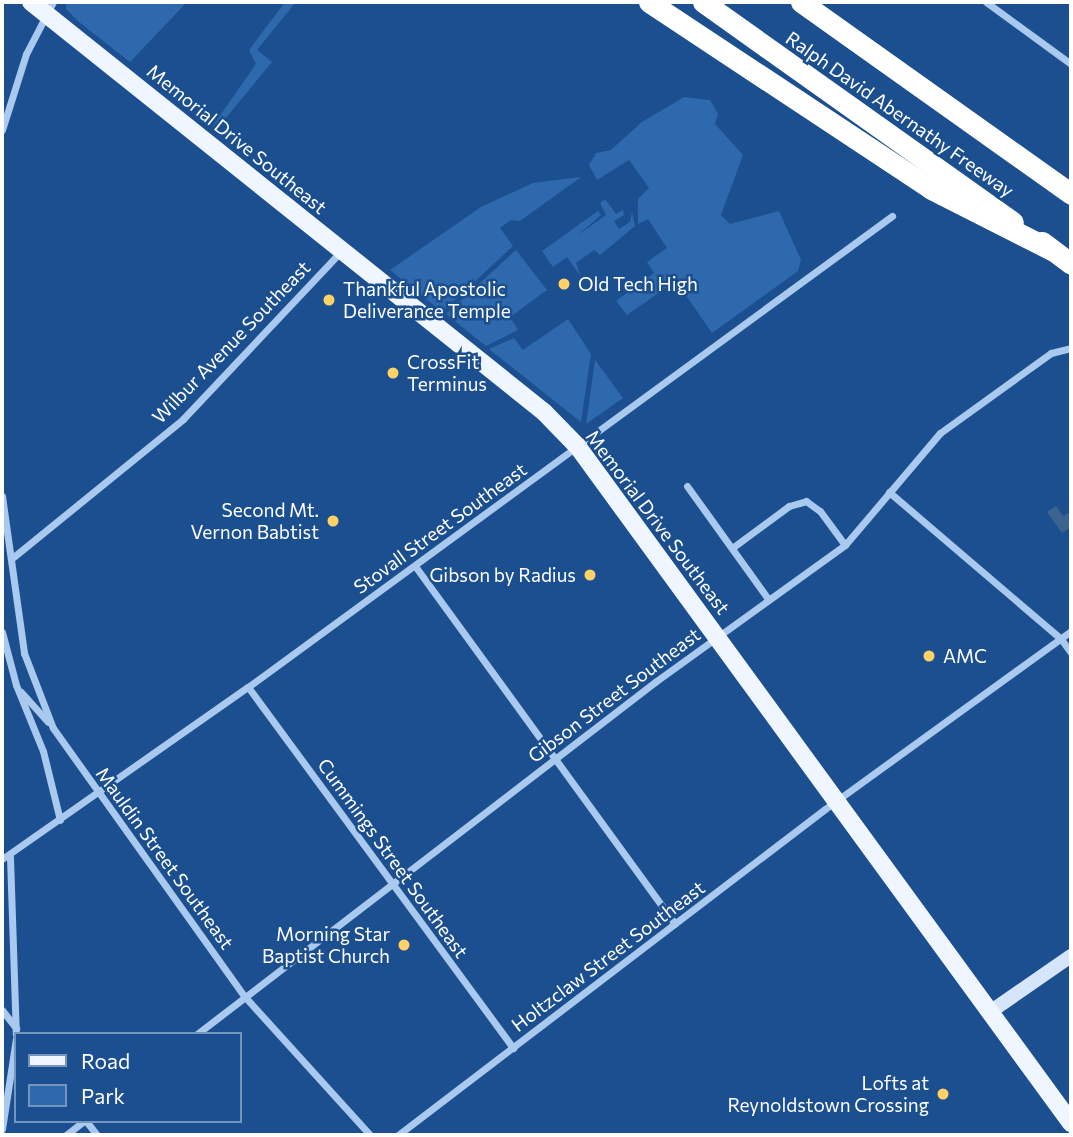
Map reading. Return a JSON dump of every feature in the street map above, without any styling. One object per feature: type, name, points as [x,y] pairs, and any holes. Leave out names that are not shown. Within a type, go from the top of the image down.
[{"type":"highway","points":[[649,2],[931,189],[1052,250]]},
{"type":"highway","name":"Ralph David Abernathy Freeway","points":[[703,2],[1071,264]]},
{"type":"highway","name":"Ralph David Abernathy Freeway","points":[[801,2],[1071,194]]},
{"type":"highway","points":[[811,2],[859,44]]},
{"type":"main road","name":"Memorial Drive Southeast","points":[[31,2],[49,8],[342,250],[544,412],[578,447],[1071,1123]]},
{"type":"street","points":[[986,2],[1071,64]]},
{"type":"street","points":[[2,131],[26,54],[49,8]]},
{"type":"street","name":"Stovall Street Southeast","points":[[6,858],[100,794],[415,566],[892,216]]},
{"type":"street","name":"Wilbur Avenue Southeast","points":[[11,559],[183,419],[342,250]]},
{"type":"street","name":"Gibson Street Southeast","points":[[200,1032],[555,758],[845,545],[940,433],[1051,353],[1071,348]]},
{"type":"street","points":[[687,486],[769,600]]},
{"type":"street","points":[[889,492],[1061,639],[1071,653]]},
{"type":"street","name":"Mauldin Street Southeast","points":[[2,496],[24,653],[53,728],[245,997],[370,1135]]},
{"type":"street","points":[[732,548],[789,506],[806,501],[820,510],[845,545]]},
{"type":"street","points":[[415,566],[675,924]]},
{"type":"street","name":"Holtzclaw Street Southeast","points":[[398,1135],[837,801],[1071,631]]},
{"type":"street","points":[[2,632],[16,685],[43,751],[60,820]]},
{"type":"street","points":[[16,685],[53,728]]},
{"type":"street","name":"Cummings Street Southeast","points":[[248,687],[513,1048]]},
{"type":"street","points":[[6,858],[18,1032]]},
{"type":"street","points":[[990,1012],[1071,956]]},
{"type":"street","points":[[2,1010],[18,1032]]},
{"type":"street","points":[[2,1129],[14,1052]]},
{"type":"street","points":[[66,1135],[82,1123]]},
{"type":"green space","points":[[66,2],[187,2],[130,62],[79,22],[66,9]]},
{"type":"green space","points":[[285,2],[296,2],[257,50],[272,62],[216,130],[212,127],[256,64],[249,50]]},
{"type":"green space","points":[[684,97],[710,100],[718,114],[715,124],[743,155],[721,215],[730,224],[779,211],[801,260],[798,271],[712,333],[676,281],[627,315],[616,301],[654,273],[647,262],[667,248],[648,219],[638,224],[638,199],[649,188],[629,160],[597,180],[589,165],[596,153],[611,150],[642,122]]},
{"type":"green space","points":[[581,177],[520,221],[511,220],[500,228],[513,246],[442,312],[390,270],[481,207],[533,183]]},
{"type":"green space","points":[[605,199],[616,214],[623,210],[624,215],[614,221],[619,229],[630,222],[632,212],[635,226],[600,255],[594,250],[576,263],[581,277],[567,257],[553,267],[542,251],[598,211],[601,215],[578,235],[606,215],[600,203]]},
{"type":"green space","points":[[516,250],[547,290],[510,317],[518,330],[486,346],[446,314]]},
{"type":"green space","points":[[568,319],[591,354],[581,422],[489,349],[514,338],[523,350]]},
{"type":"green space","points":[[595,360],[623,398],[586,424]]},
{"type":"shaded area","points":[[1056,506],[1063,516],[1068,513],[1071,518],[1071,533],[1068,529],[1062,533],[1047,512]]},
{"type":"place","name":"Old Tech High","points":[[564,284]]},
{"type":"place","name":"Thankful Apostolic Deliverance Temple","points":[[329,300]]},
{"type":"place","name":"CrossFit Terminus","points":[[393,373]]},
{"type":"place","name":"Second Mt. Vernon Babtist","points":[[333,521]]},
{"type":"place","name":"Gibson by Radius","points":[[590,575]]},
{"type":"place","name":"AMC","points":[[929,656]]},
{"type":"place","name":"Morning Star Baptist Church","points":[[404,945]]},
{"type":"place","name":"Lofts at Reynoldstown Crossing","points":[[943,1094]]}]
